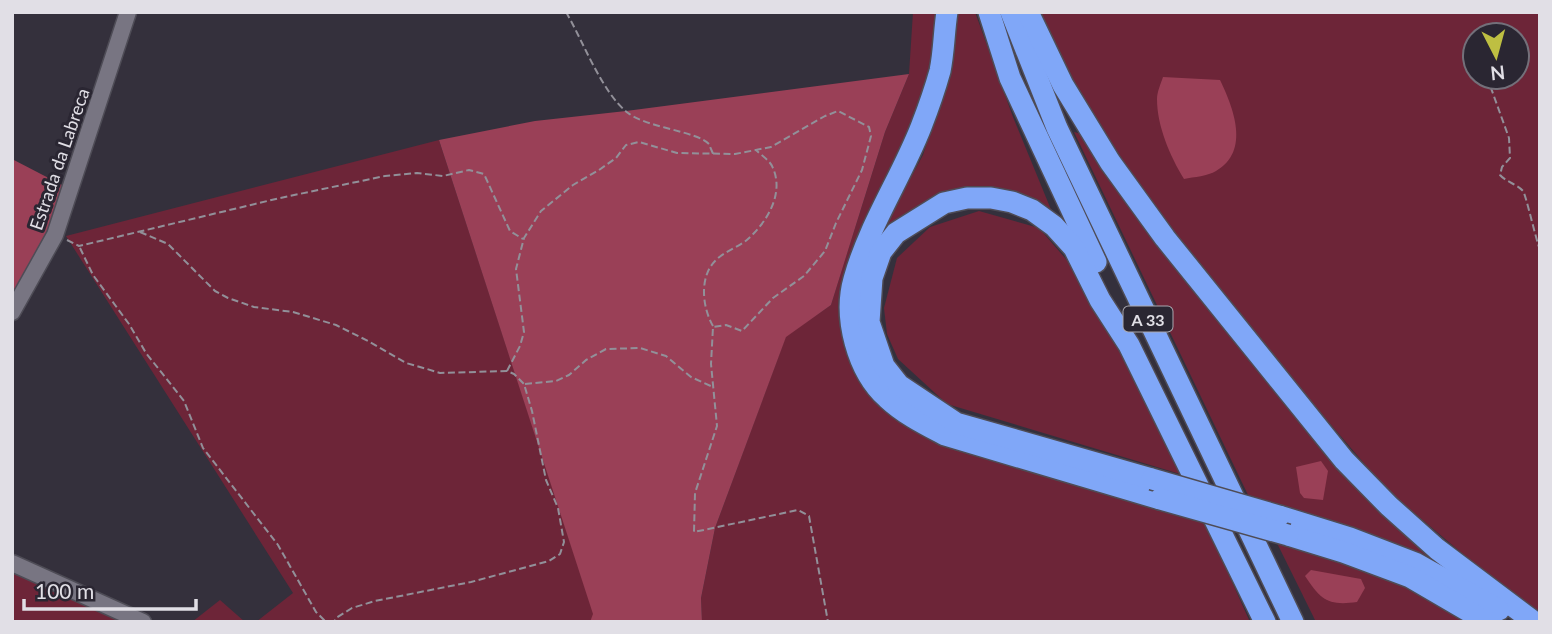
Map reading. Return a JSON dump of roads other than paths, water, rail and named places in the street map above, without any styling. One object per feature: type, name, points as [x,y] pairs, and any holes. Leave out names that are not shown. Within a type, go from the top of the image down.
[{"type":"highway","points":[[947,12],[940,71],[921,126],[901,173],[878,215],[853,281],[850,316],[856,348],[885,396],[914,420],[946,435],[1156,489],[1284,526],[1350,538],[1415,563],[1496,607],[1515,622]]},
{"type":"highway","name":"A 33","points":[[989,12],[1010,78],[1114,300],[1129,345],[1265,622]]},
{"type":"highway","name":"A 33","points":[[1011,12],[1057,128],[1293,622]]},
{"type":"highway","points":[[1028,12],[1063,85],[1110,162],[1165,238],[1344,460],[1389,506],[1437,549],[1534,622]]},
{"type":"highway","points":[[1129,345],[1100,300],[1073,247],[1054,226],[1032,210],[1012,202],[991,198],[967,198],[944,202],[896,233],[881,252],[872,278],[869,322],[884,366],[899,385],[956,423],[1156,489]]},
{"type":"highway","points":[[1284,526],[1410,578],[1487,622]]},
{"type":"street","name":"Estrada da Labreca","points":[[12,312],[55,235],[128,12]]},
{"type":"street","points":[[12,563],[143,622]]}]
